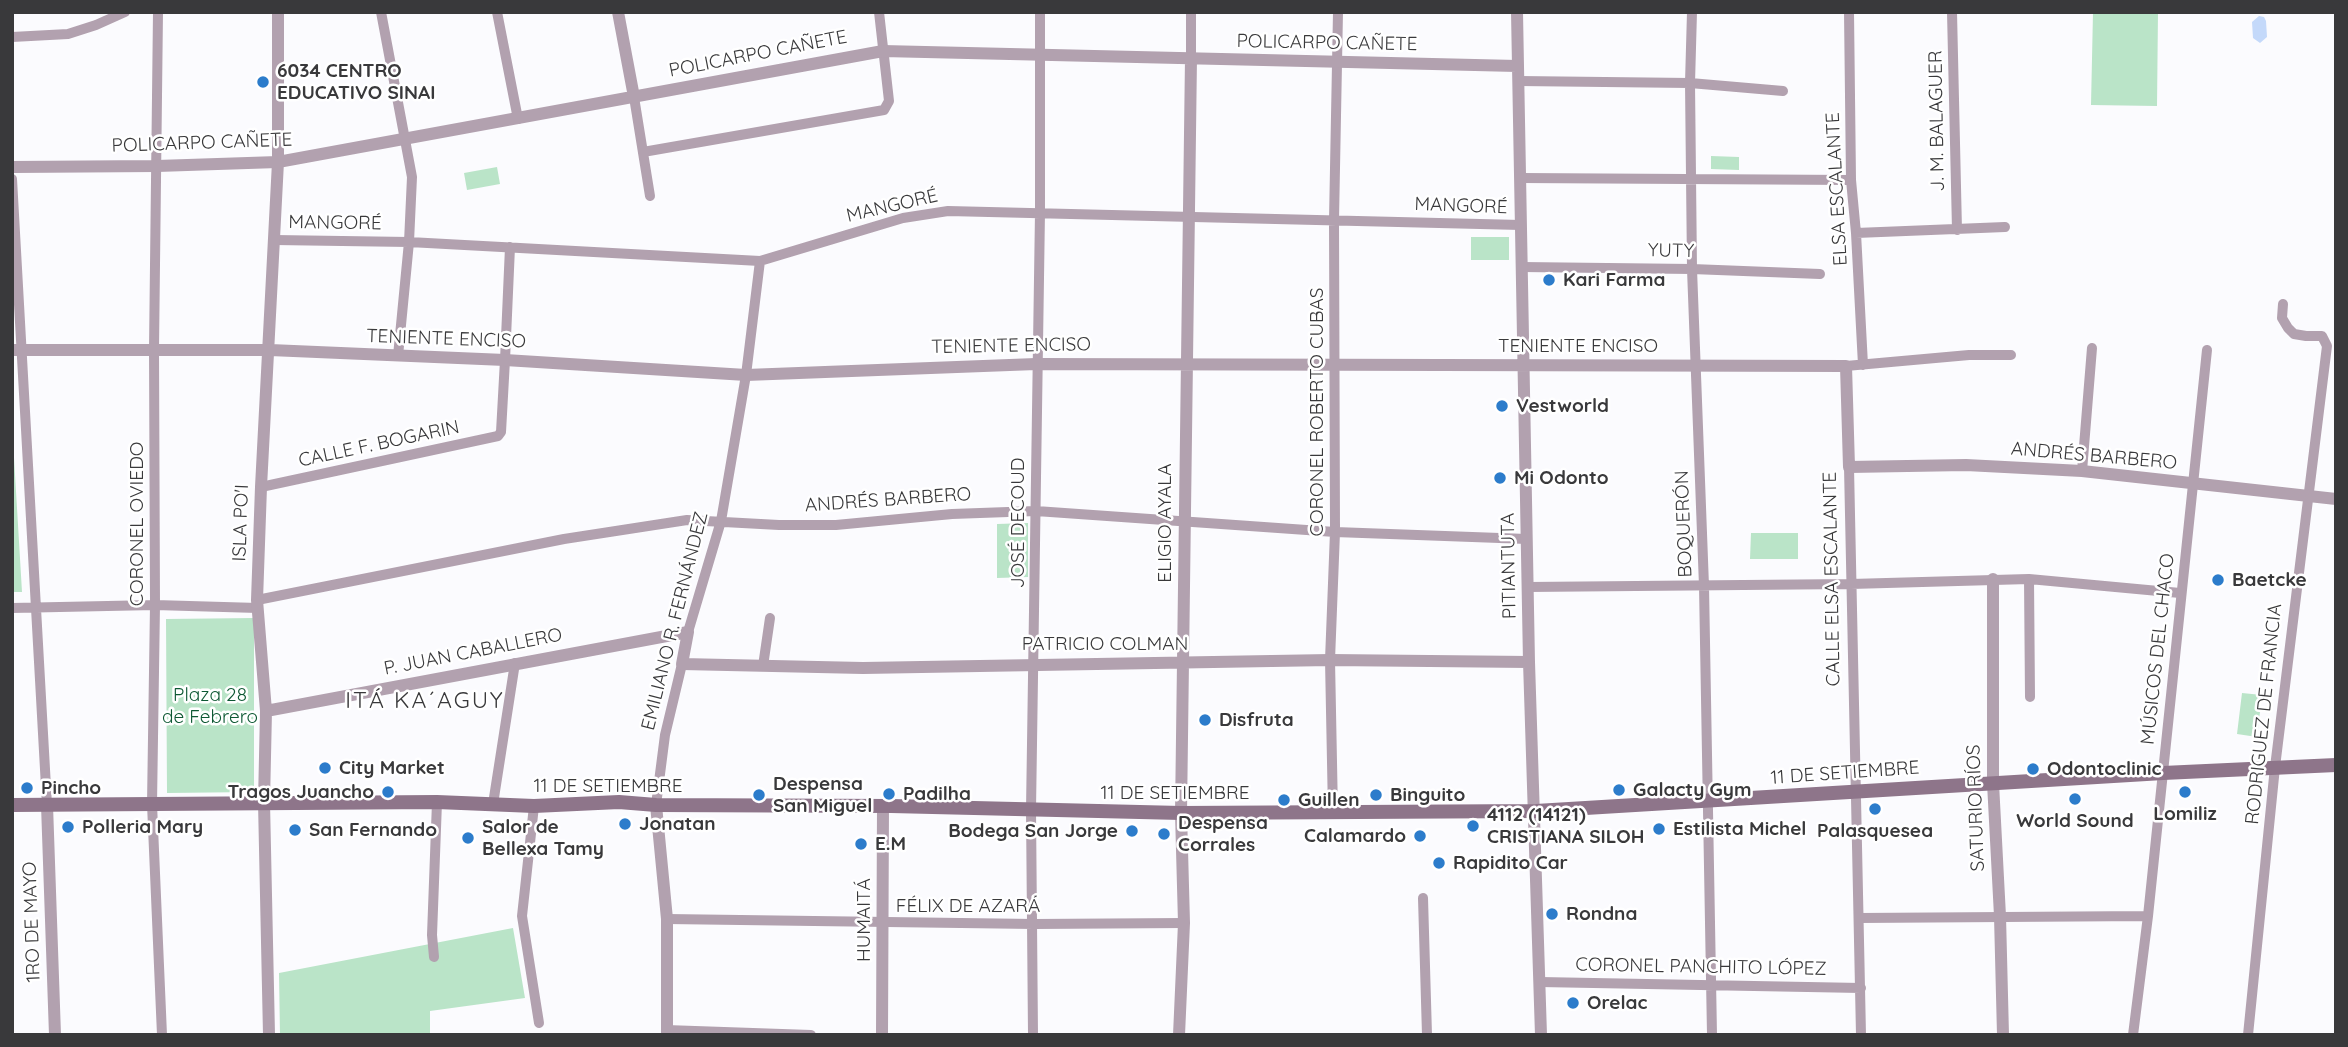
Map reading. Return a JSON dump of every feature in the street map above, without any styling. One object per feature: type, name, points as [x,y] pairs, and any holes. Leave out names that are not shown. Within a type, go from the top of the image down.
[{"type":"main road","name":"11 DE SETIEMBRE","points":[[12,805],[437,802],[534,806],[619,802],[656,806],[883,806],[1181,813],[1536,811],[2336,765]]},
{"type":"street","points":[[12,37],[68,34],[125,12]]},
{"type":"street","name":"CORONEL OVIEDO","points":[[158,12],[153,349],[155,605],[152,804],[162,1035]]},
{"type":"street","name":"ISLA PO'I","points":[[269,1035],[264,802],[266,710],[258,604],[261,487],[278,162],[278,12]]},
{"type":"street","points":[[381,12],[412,177],[398,356]]},
{"type":"street","points":[[497,12],[518,119]]},
{"type":"street","points":[[618,12],[650,196]]},
{"type":"street","points":[[643,152],[884,110],[888,101],[879,12]]},
{"type":"street","name":"JOSÉ DECOUD","points":[[1033,1035],[1031,810],[1035,663],[1040,12]]},
{"type":"street","name":"ELIGIO AYALA","points":[[1179,1035],[1184,923],[1181,813],[1191,12]]},
{"type":"street","name":"CORONEL ROBERTO CUBAS","points":[[1333,813],[1330,660],[1335,532],[1334,220],[1338,12]]},
{"type":"street","name":"PITIANTUTA","points":[[1517,12],[1529,662],[1536,811],[1541,1035]]},
{"type":"street","name":"BOQUERÓN","points":[[1692,12],[1692,269],[1704,586],[1712,1035]]},
{"type":"street","name":"ELSA ESCALANTE","points":[[1849,12],[1851,180],[1863,365]]},
{"type":"street","name":"J. M. BALAGUER","points":[[1952,12],[1957,230]]},
{"type":"street","name":"POLICARPO CAÑETE","points":[[12,167],[278,162],[883,51],[1517,66]]},
{"type":"street","points":[[1519,81],[1690,83],[1783,91]]},
{"type":"street","name":"MANGORÉ","points":[[1521,178],[1851,180]]},
{"type":"street","name":"1RO DE MAYO","points":[[12,179],[16,350],[36,607],[47,805],[55,1035]]},
{"type":"street","name":"MANGORÉ","points":[[275,240],[409,242],[760,261],[891,221],[948,211],[1521,225]]},
{"type":"street","points":[[1856,233],[2005,228]]},
{"type":"street","points":[[505,360],[510,247]]},
{"type":"street","name":"EMILIANO R. FERNÁNDEZ","points":[[666,1033],[667,919],[656,806],[665,735],[688,632],[721,521],[746,375],[760,261]]},
{"type":"street","name":"YUTY","points":[[1522,267],[1819,274]]},
{"type":"street","name":"RODRIGUEZ DE FRANCIA","points":[[2248,1035],[2275,767],[2326,341],[2322,336],[2294,334],[2282,318],[2283,304]]},
{"type":"street","points":[[2082,471],[2092,348]]},
{"type":"street","name":"TENIENTE ENCISO","points":[[16,350],[270,350],[505,360],[746,375],[1036,364],[1846,366],[1969,355],[2011,355]]},
{"type":"street","name":"MÚSICOS DEL CHACO","points":[[2133,1035],[2148,916],[2207,350]]},
{"type":"street","name":"CALLE F. BOGARIN","points":[[261,487],[493,439],[501,432],[505,360]]},
{"type":"street","name":"CALLE ELSA ESCALANTE","points":[[1846,366],[1857,791]]},
{"type":"street","name":"ANDRÉS BARBERO","points":[[1849,467],[1966,465],[2082,471],[2336,499]]},
{"type":"street","name":"ANDRÉS BARBERO","points":[[12,608],[258,604],[587,535],[674,522],[836,525],[952,514],[1035,511],[1335,532],[1527,540]]},
{"type":"street","name":"SATURIO RÍOS","points":[[1993,579],[1993,783],[2003,1035]]},
{"type":"street","points":[[1528,587],[1851,584],[2029,579],[2180,593]]},
{"type":"street","points":[[2029,579],[2030,697]]},
{"type":"street","points":[[763,666],[770,618]]},
{"type":"street","name":"P. JUAN CABALLERO","points":[[266,710],[688,632]]},
{"type":"street","name":"PATRICIO COLMAN","points":[[682,664],[863,668],[1330,660],[1529,662]]},
{"type":"street","points":[[493,804],[515,663]]},
{"type":"street","points":[[1857,791],[1861,1035]]},
{"type":"street","points":[[434,957],[432,935],[437,802]]},
{"type":"street","points":[[534,806],[522,916],[539,1023]]},
{"type":"street","name":"HUMAITÁ","points":[[882,1035],[883,806]]},
{"type":"street","points":[[1423,898],[1427,1035]]},
{"type":"street","points":[[1859,918],[2148,916]]},
{"type":"street","name":"FÉLIX DE AZARÁ","points":[[667,919],[884,923],[1184,923]]},
{"type":"street","name":"CORONEL PANCHITO LÓPEZ","points":[[1540,982],[1861,988]]},
{"type":"street","points":[[666,1033],[811,1035]]},
{"type":"green space","points":[[2093,12],[2158,12],[2157,106],[2091,105]]},
{"type":"green space","points":[[1711,156],[1739,157],[1739,170],[1711,169]]},
{"type":"green space","points":[[497,167],[500,184],[467,190],[464,173]]},
{"type":"green space","points":[[1471,237],[1509,237],[1509,260],[1471,260]]},
{"type":"green space","points":[[12,424],[22,592],[12,592]]},
{"type":"green space","points":[[1028,523],[1028,577],[997,578],[997,524]]},
{"type":"green space","points":[[1751,533],[1798,533],[1798,559],[1750,559]]},
{"type":"green space","name":"Plaza 28 de Febrero","points":[[254,618],[254,792],[167,793],[166,619]]},
{"type":"green space","points":[[2242,693],[2262,695],[2257,737],[2237,734]]},
{"type":"green space","points":[[513,928],[525,998],[430,1011],[430,1035],[280,1035],[279,973]]},
{"type":"water","points":[[2259,16],[2266,21],[2267,37],[2260,43],[2253,38],[2252,22]]},
{"type":"place","name":"6034 CENTRO EDUCATIVO SINAI","points":[[263,82]]},
{"type":"place","name":"Kari Farma","points":[[1549,280]]},
{"type":"place","name":"Vestworld","points":[[1502,406]]},
{"type":"place","name":"Mi Odonto","points":[[1500,478]]},
{"type":"place","name":"Baetcke","points":[[2218,580]]},
{"type":"place","name":"Disfruta","points":[[1205,720]]},
{"type":"place","name":"City Market","points":[[325,768]]},
{"type":"place","name":"Odontoclinic","points":[[2033,769]]},
{"type":"place","name":"Pincho","points":[[27,788]]},
{"type":"place","name":"Galacty Gym","points":[[1619,790]]},
{"type":"place","name":"Tragos Juancho","points":[[388,792]]},
{"type":"place","name":"Lomiliz","points":[[2185,792]]},
{"type":"place","name":"Padilha","points":[[889,794]]},
{"type":"place","name":"Despensa San Miguel","points":[[759,795]]},
{"type":"place","name":"Binguito","points":[[1376,795]]},
{"type":"place","name":"World Sound","points":[[2075,799]]},
{"type":"place","name":"Guillen","points":[[1284,800]]},
{"type":"place","name":"Palasquesea","points":[[1875,809]]},
{"type":"place","name":"Jonatan","points":[[625,824]]},
{"type":"place","name":"4112 (14121) CRISTIANA SILOH","points":[[1473,826]]},
{"type":"place","name":"Polleria Mary","points":[[68,827]]},
{"type":"place","name":"Estilista Michel","points":[[1659,829]]},
{"type":"place","name":"San Fernando","points":[[295,830]]},
{"type":"place","name":"Bodega San Jorge","points":[[1132,831]]},
{"type":"place","name":"Despensa Corrales","points":[[1164,834]]},
{"type":"place","name":"Calamardo","points":[[1420,836]]},
{"type":"place","name":"Salor de Bellexa Tamy","points":[[468,838]]},
{"type":"place","name":"E.M","points":[[861,844]]},
{"type":"place","name":"Rapidito Car","points":[[1439,863]]},
{"type":"place","name":"Rondna","points":[[1552,914]]},
{"type":"place","name":"Orelac","points":[[1573,1003]]},
{"type":"district","name":"ITÁ KA´AGUY","points":[[425,701]]}]
